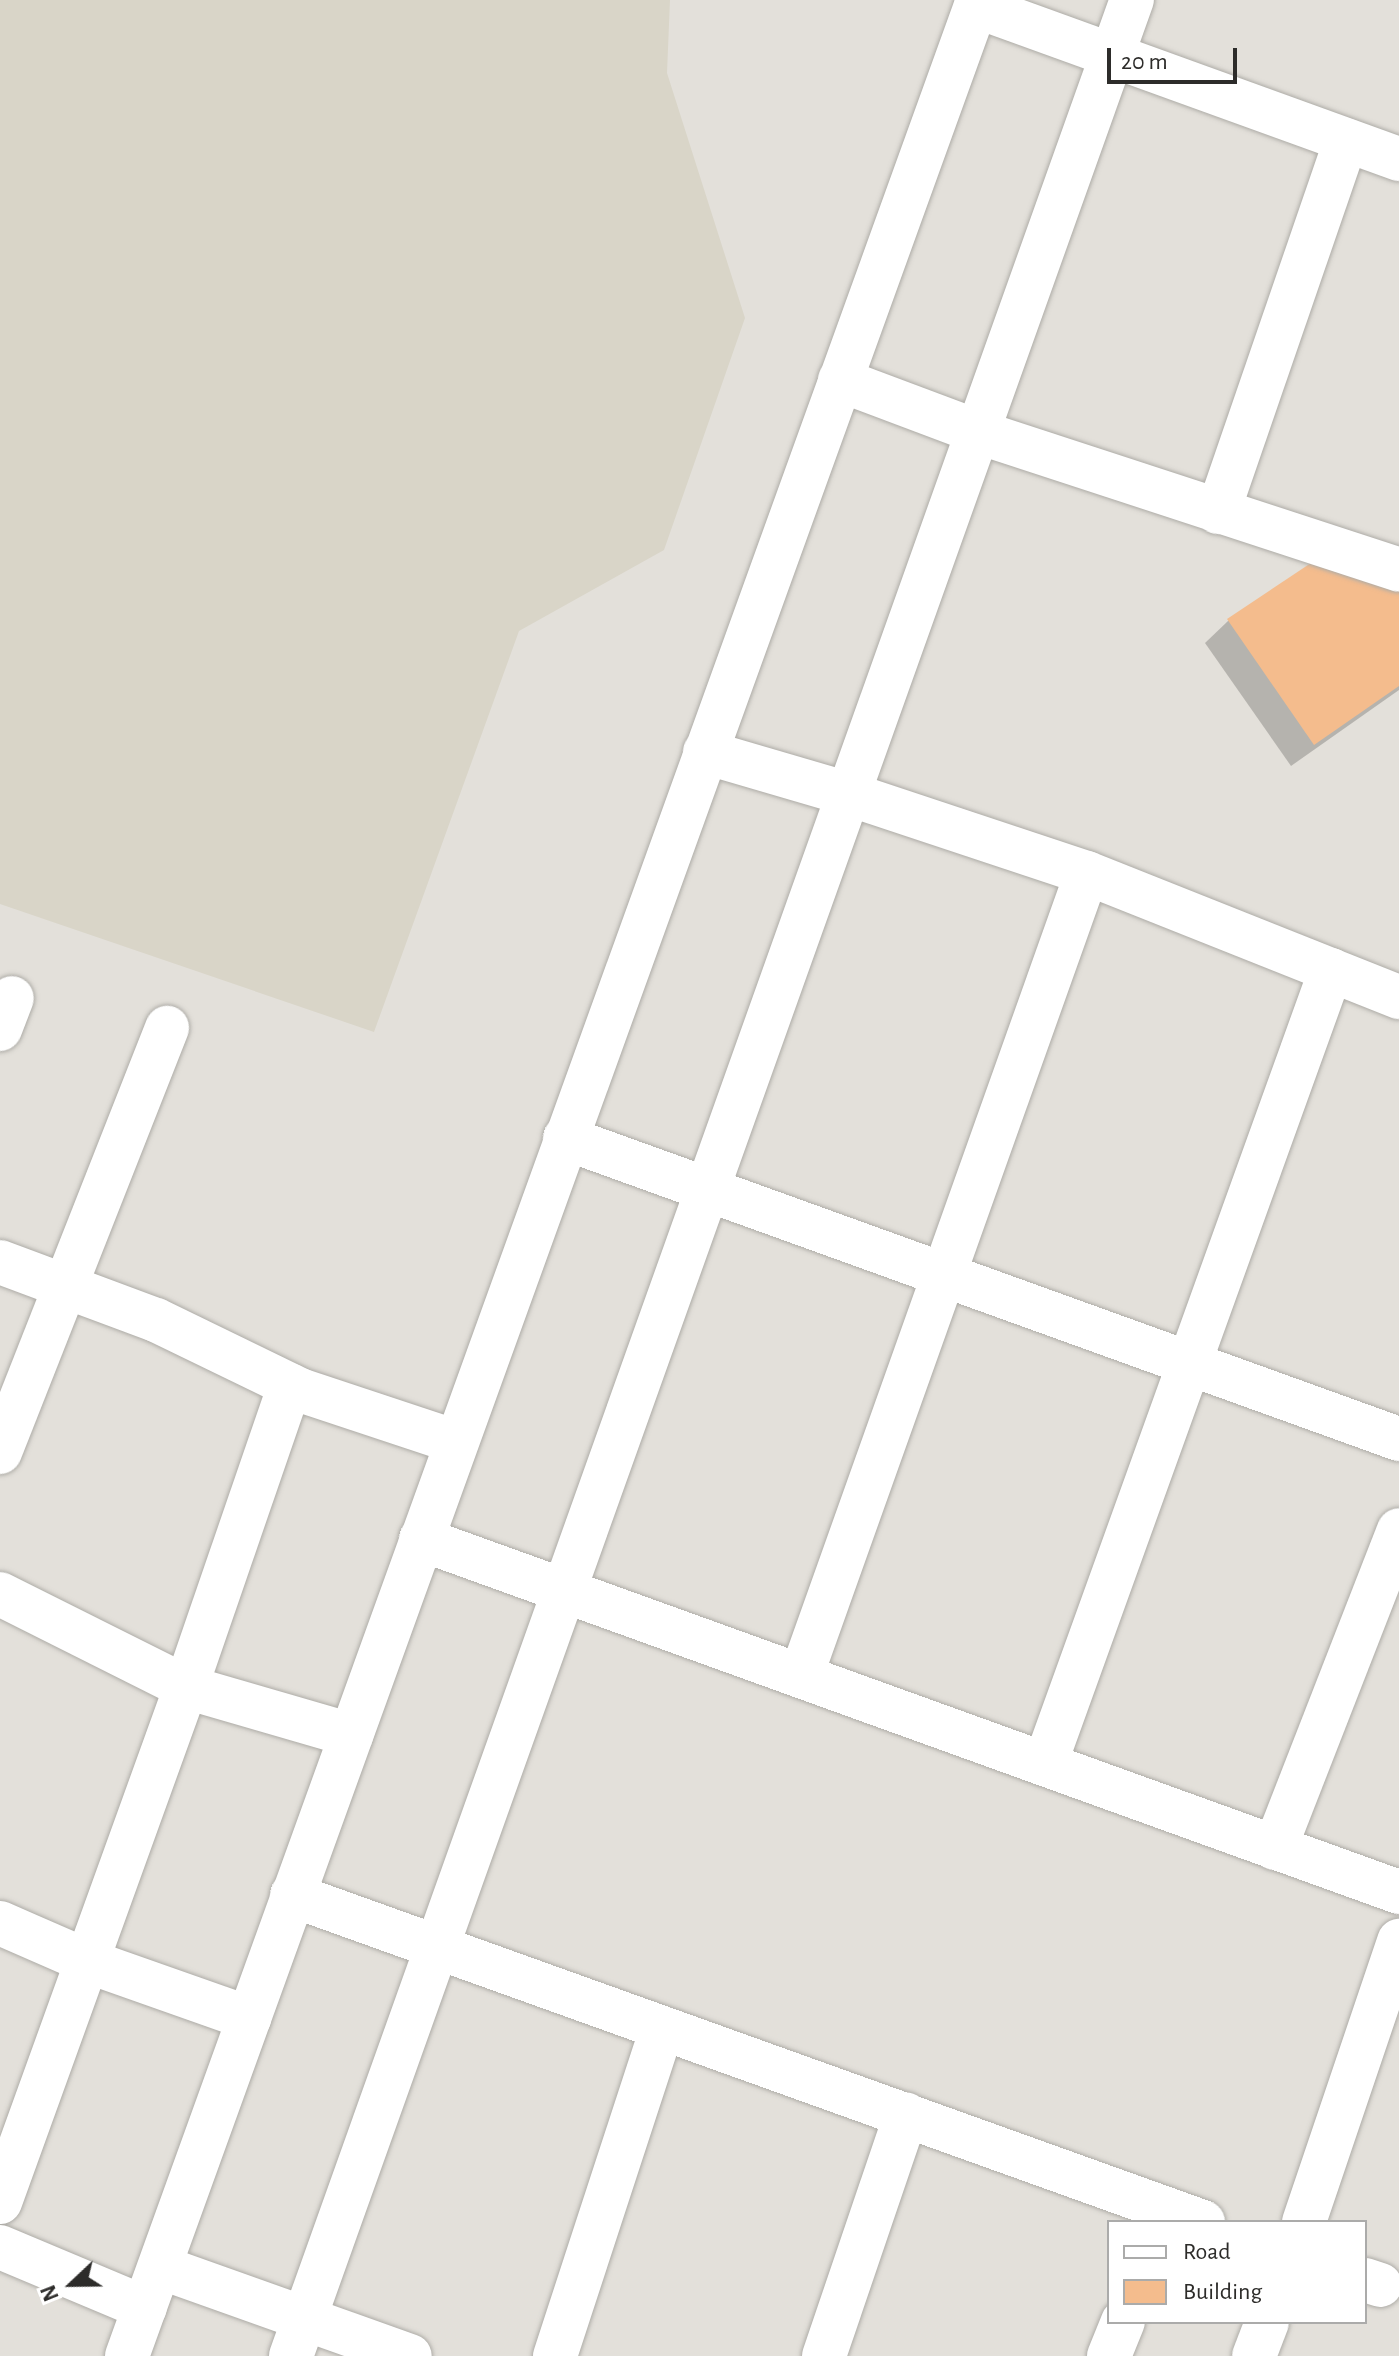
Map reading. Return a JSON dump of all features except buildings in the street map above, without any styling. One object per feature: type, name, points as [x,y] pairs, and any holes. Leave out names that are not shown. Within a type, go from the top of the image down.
[{"type":"street","points":[[297,2337],[1132,0]]},
{"type":"street","points":[[127,2356],[977,3],[1399,159]]},
{"type":"street","points":[[1218,512],[1346,140]]},
{"type":"street","points":[[840,380],[978,432],[1399,570]]},
{"type":"street","points":[[705,752],[849,794],[1087,873],[1399,997]]},
{"type":"street","points":[[801,1676],[1087,873]]},
{"type":"street","points":[[1045,1764],[1331,970]]},
{"type":"street","points":[[0,1452],[167,1028]]},
{"type":"street","points":[[565,1138],[1399,1439]]},
{"type":"street","points":[[0,1262],[156,1320],[290,1385],[456,1442]]},
{"type":"street","points":[[0,2202],[186,1687],[290,1385]]},
{"type":"street","points":[[1275,1848],[1399,1530]]},
{"type":"street","points":[[421,1539],[1399,1892]]},
{"type":"street","points":[[0,1594],[186,1687],[351,1735]]},
{"type":"street","points":[[292,1895],[906,2115],[1177,2218]]},
{"type":"street","points":[[0,1923],[87,1961],[249,2018]]},
{"type":"street","points":[[1305,2220],[1399,1941]]},
{"type":"street","points":[[555,2356],[662,2028]]},
{"type":"street","points":[[824,2356],[906,2115]]},
{"type":"street","points":[[0,2247],[145,2308]]},
{"type":"street","points":[[160,2267],[297,2337],[410,2356]]},
{"type":"street","points":[[1109,2356],[1122,2324]]},
{"type":"street","points":[[1254,2356],[1266,2324]]},
{"type":"shaded area","points":[[0,0],[670,0],[667,73],[745,318],[664,550],[519,631],[374,1032],[0,904]]}]
